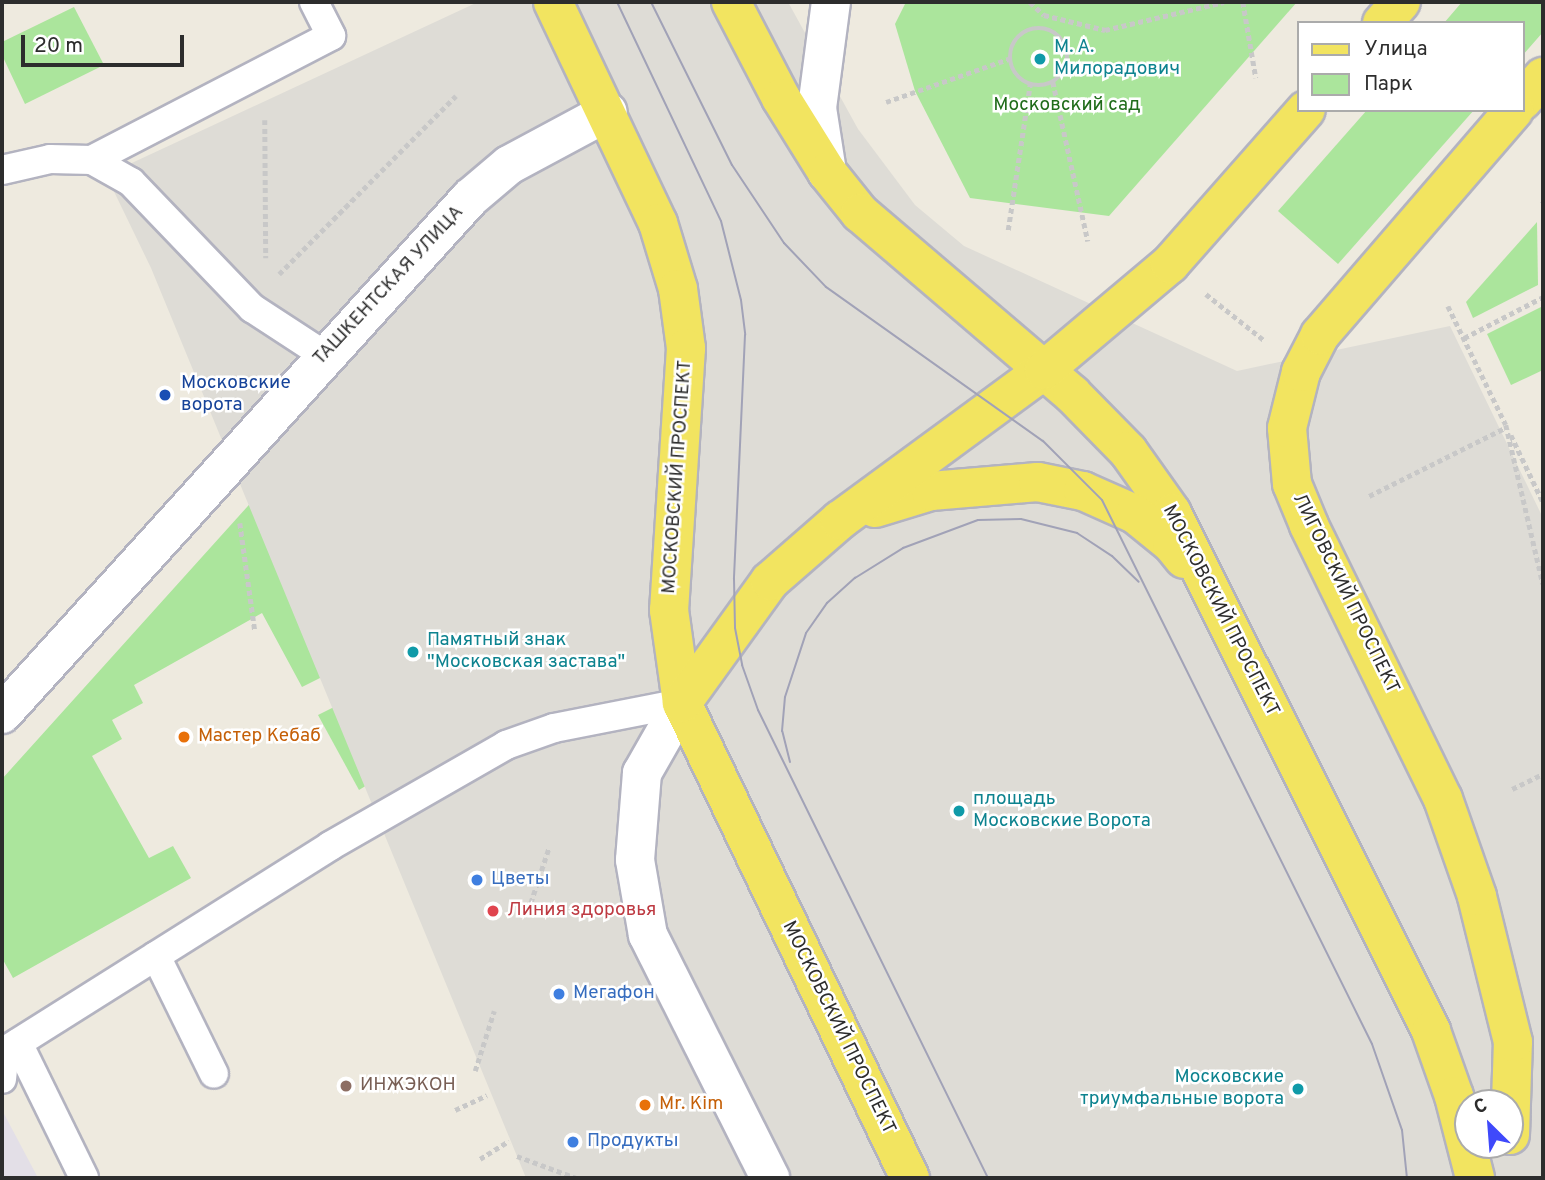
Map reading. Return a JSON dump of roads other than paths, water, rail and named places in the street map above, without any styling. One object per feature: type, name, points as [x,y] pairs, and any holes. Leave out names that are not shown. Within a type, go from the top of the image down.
[{"type":"main road","name":"МОСКОВСКИЙ ПРОСПЕКТ","points":[[553,2],[608,112],[658,223],[677,289],[686,348],[669,610],[682,703],[910,1178]]},
{"type":"main road","name":"МОСКОВСКИЙ ПРОСПЕКТ","points":[[731,2],[827,172],[860,213],[1044,370],[1114,434],[1141,468],[1188,542],[1431,1031],[1454,1096],[1475,1178]]},
{"type":"main road","points":[[1384,21],[1401,2]]},
{"type":"main road","points":[[1524,99],[1543,77]]},
{"type":"main road","points":[[682,703],[770,581],[840,520],[1044,370],[1170,264],[1304,112]]},
{"type":"main road","name":"ЛИГОВСКИЙ ПРОСПЕКТ","points":[[1511,1089],[1513,1042],[1477,895],[1438,788],[1309,525],[1293,484],[1287,428],[1301,372],[1320,335],[1512,112]]},
{"type":"main road","points":[[840,520],[955,488],[1038,482],[1083,491],[1135,514],[1172,544],[1216,603]]},
{"type":"main road","points":[[1494,1178],[1501,1159]]},
{"type":"street","points":[[827,172],[817,108],[831,2]]},
{"type":"street","name":"ТАШКЕНТСКАЯ УЛИЦА","points":[[2,714],[324,355],[470,198],[509,165],[608,112]]},
{"type":"street","points":[[682,703],[642,773],[635,860],[648,935],[770,1178]]},
{"type":"lane","points":[[92,160],[331,36],[314,2]]},
{"type":"lane","points":[[2,170],[50,159],[92,160],[131,182],[252,308],[324,355]]},
{"type":"lane","points":[[2,1079],[5,1051],[359,828],[506,745],[554,728],[682,703]]},
{"type":"lane","points":[[156,956],[215,1074]]},
{"type":"lane","points":[[18,1043],[85,1178]]},
{"type":"tram line","points":[[617,2],[721,221],[741,300],[745,335],[734,579],[735,628],[742,665],[758,710],[988,1178]]},
{"type":"tram line","points":[[651,2],[732,165],[784,243],[826,287],[1043,441],[1102,500],[1372,1044],[1402,1130],[1407,1178]]},
{"type":"tram line","points":[[790,762],[782,731],[785,697],[806,633],[827,603],[855,578],[903,548],[978,520],[1021,519],[1077,533],[1112,556],[1139,582]]},
{"type":"place","name":"М. А. Милорадович","points":[[1040,59]]},
{"type":"place","name":"Московские ворота","points":[[165,395]]},
{"type":"place","name":"Памятный знак \"Московская застава\"","points":[[413,652]]},
{"type":"place","name":"Мастер Кебаб","points":[[184,737]]},
{"type":"place","name":"площадь Московские Ворота","points":[[959,811]]},
{"type":"place","name":"Цветы","points":[[477,880]]},
{"type":"place","name":"Линия здоровья","points":[[493,911]]},
{"type":"place","name":"Мегафон","points":[[559,994]]},
{"type":"place","name":"ИНЖЭКОН","points":[[346,1086]]},
{"type":"place","name":"Московские триумфальные ворота","points":[[1298,1089]]},
{"type":"place","name":"Mr. Kim","points":[[645,1105]]},
{"type":"place","name":"Продукты","points":[[573,1142]]},
{"type":"park label","name":"Московский сад","points":[[1067,106]]}]
